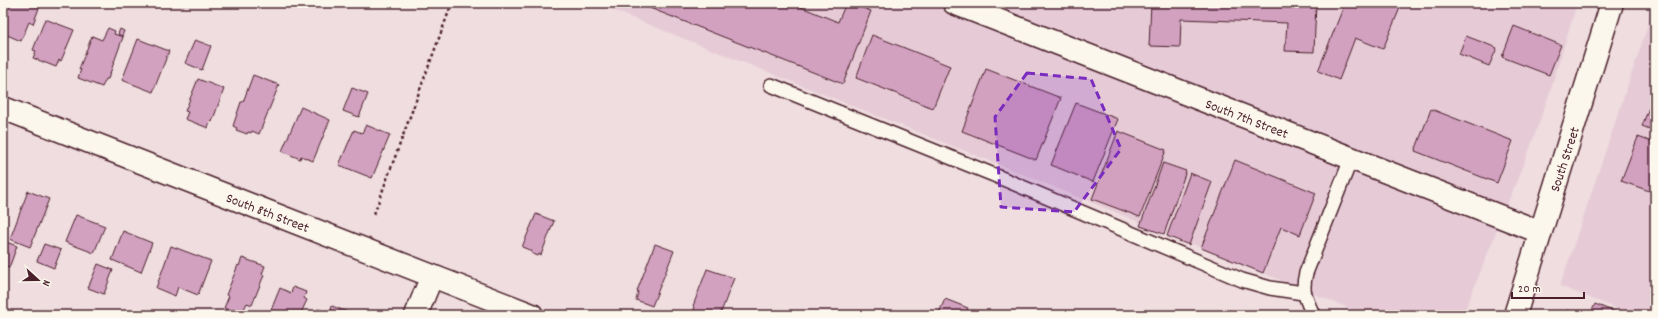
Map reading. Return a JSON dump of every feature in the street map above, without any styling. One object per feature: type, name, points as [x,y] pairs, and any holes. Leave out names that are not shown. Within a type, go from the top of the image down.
[{"type":"street","name":"South 7th Street","points":[[954,3],[1540,232]]},
{"type":"street","name":"South Street","points":[[1515,315],[1612,3]]},
{"type":"street","name":"South 8th Street","points":[[3,108],[532,315]]},
{"type":"street","points":[[416,315],[432,276]]},
{"type":"lane","points":[[771,85],[994,175],[1242,280],[1270,288],[1303,293]]},
{"type":"lane","points":[[1313,315],[1303,293],[1303,284],[1351,159]]},
{"type":"path","points":[[374,214],[452,3]]},
{"type":"highlighted area","points":[[1027,73],[1091,79],[1121,149],[1074,212],[1001,207],[995,117]]},
{"type":"shaded area","points":[[595,3],[1577,3],[1550,92],[1531,145],[1463,315],[1365,315],[1020,173]]},
{"type":"shaded area","points":[[1653,3],[1655,3],[1655,315],[1633,315],[1560,286],[1646,31]]},
{"type":"building","points":[[9,3],[41,3],[33,24],[29,22],[21,41],[7,35],[6,38],[3,37],[3,13],[5,14]]},
{"type":"building","points":[[637,3],[791,3],[838,22],[846,3],[850,3],[871,11],[843,84]]},
{"type":"building","points":[[1151,3],[1316,3],[1314,52],[1285,51],[1287,23],[1181,19],[1180,47],[1149,46]]},
{"type":"building","points":[[1345,3],[1402,3],[1383,49],[1355,38],[1339,80],[1318,71]]},
{"type":"building","points":[[45,19],[74,30],[61,61],[59,60],[56,67],[33,58],[36,51],[33,50]]},
{"type":"building","points":[[1514,26],[1561,45],[1549,75],[1502,57]]},
{"type":"building","points":[[108,28],[115,31],[114,34],[123,37],[108,79],[106,79],[102,87],[78,78],[81,69],[79,69],[92,36],[102,40]]},
{"type":"building","points":[[120,29],[124,31],[122,36],[118,34]]},
{"type":"building","points":[[872,35],[950,66],[933,108],[856,78]]},
{"type":"building","points":[[1466,36],[1497,48],[1489,66],[1459,54]]},
{"type":"building","points":[[138,39],[169,51],[153,92],[122,80]]},
{"type":"building","points":[[195,40],[211,46],[202,70],[185,63]]},
{"type":"building","points":[[986,69],[1061,98],[1036,160],[962,131]]},
{"type":"building","points":[[253,75],[279,85],[259,134],[252,131],[251,133],[248,132],[247,134],[236,130],[237,128],[233,126],[241,102],[243,102]]},
{"type":"building","points":[[198,79],[224,89],[212,122],[210,121],[208,128],[185,119],[188,112],[185,111]]},
{"type":"building","points":[[352,88],[368,94],[359,117],[343,111]]},
{"type":"building","points":[[1655,92],[1655,131],[1642,126]]},
{"type":"building","points":[[1076,103],[1118,119],[1093,182],[1051,165]]},
{"type":"building","points":[[301,107],[330,120],[313,161],[301,156],[300,159],[282,151]]},
{"type":"building","points":[[1431,109],[1513,141],[1497,183],[1415,151]]},
{"type":"building","points":[[366,125],[390,135],[372,178],[339,165],[354,130],[362,133]]},
{"type":"building","points":[[1118,131],[1166,150],[1140,217],[1092,199]]},
{"type":"building","points":[[1638,137],[1655,143],[1655,193],[1621,181]]},
{"type":"building","points":[[1235,160],[1316,193],[1300,235],[1281,227],[1263,273],[1201,248]]},
{"type":"building","points":[[1163,163],[1186,171],[1164,234],[1140,226]]},
{"type":"building","points":[[1190,173],[1212,182],[1189,245],[1167,236]]},
{"type":"building","points":[[28,191],[49,199],[30,247],[10,239]]},
{"type":"building","points":[[536,214],[554,221],[541,255],[539,254],[538,256],[531,253],[532,251],[522,247]]},
{"type":"building","points":[[76,215],[105,226],[94,253],[65,242]]},
{"type":"building","points":[[123,231],[152,243],[141,272],[112,260]]},
{"type":"building","points":[[3,241],[17,246],[9,268],[3,266]]},
{"type":"building","points":[[44,244],[61,250],[54,268],[37,261]]},
{"type":"building","points":[[655,244],[674,251],[652,306],[636,300],[637,291]]},
{"type":"building","points":[[171,246],[211,261],[198,295],[178,287],[175,296],[156,288]]},
{"type":"building","points":[[242,258],[265,266],[262,274],[264,275],[252,305],[247,303],[241,315],[224,308],[229,296],[226,295]]},
{"type":"building","points":[[98,264],[113,270],[104,294],[88,288]]},
{"type":"building","points":[[707,269],[734,278],[720,315],[692,315],[695,307],[693,306]]},
{"type":"building","points":[[1655,275],[1655,294],[1649,292]]},
{"type":"building","points":[[293,287],[306,292],[304,298],[307,300],[300,315],[269,315],[280,288],[291,293]]},
{"type":"building","points":[[945,299],[968,308],[965,315],[938,315]]},
{"type":"building","points":[[1595,304],[1620,314],[1620,315],[1590,315]]},
{"type":"building","points":[[332,306],[347,312],[346,315],[316,315],[318,309],[330,313]]},
{"type":"building","points":[[1567,310],[1575,313],[1576,311],[1586,315],[1565,315]]}]
